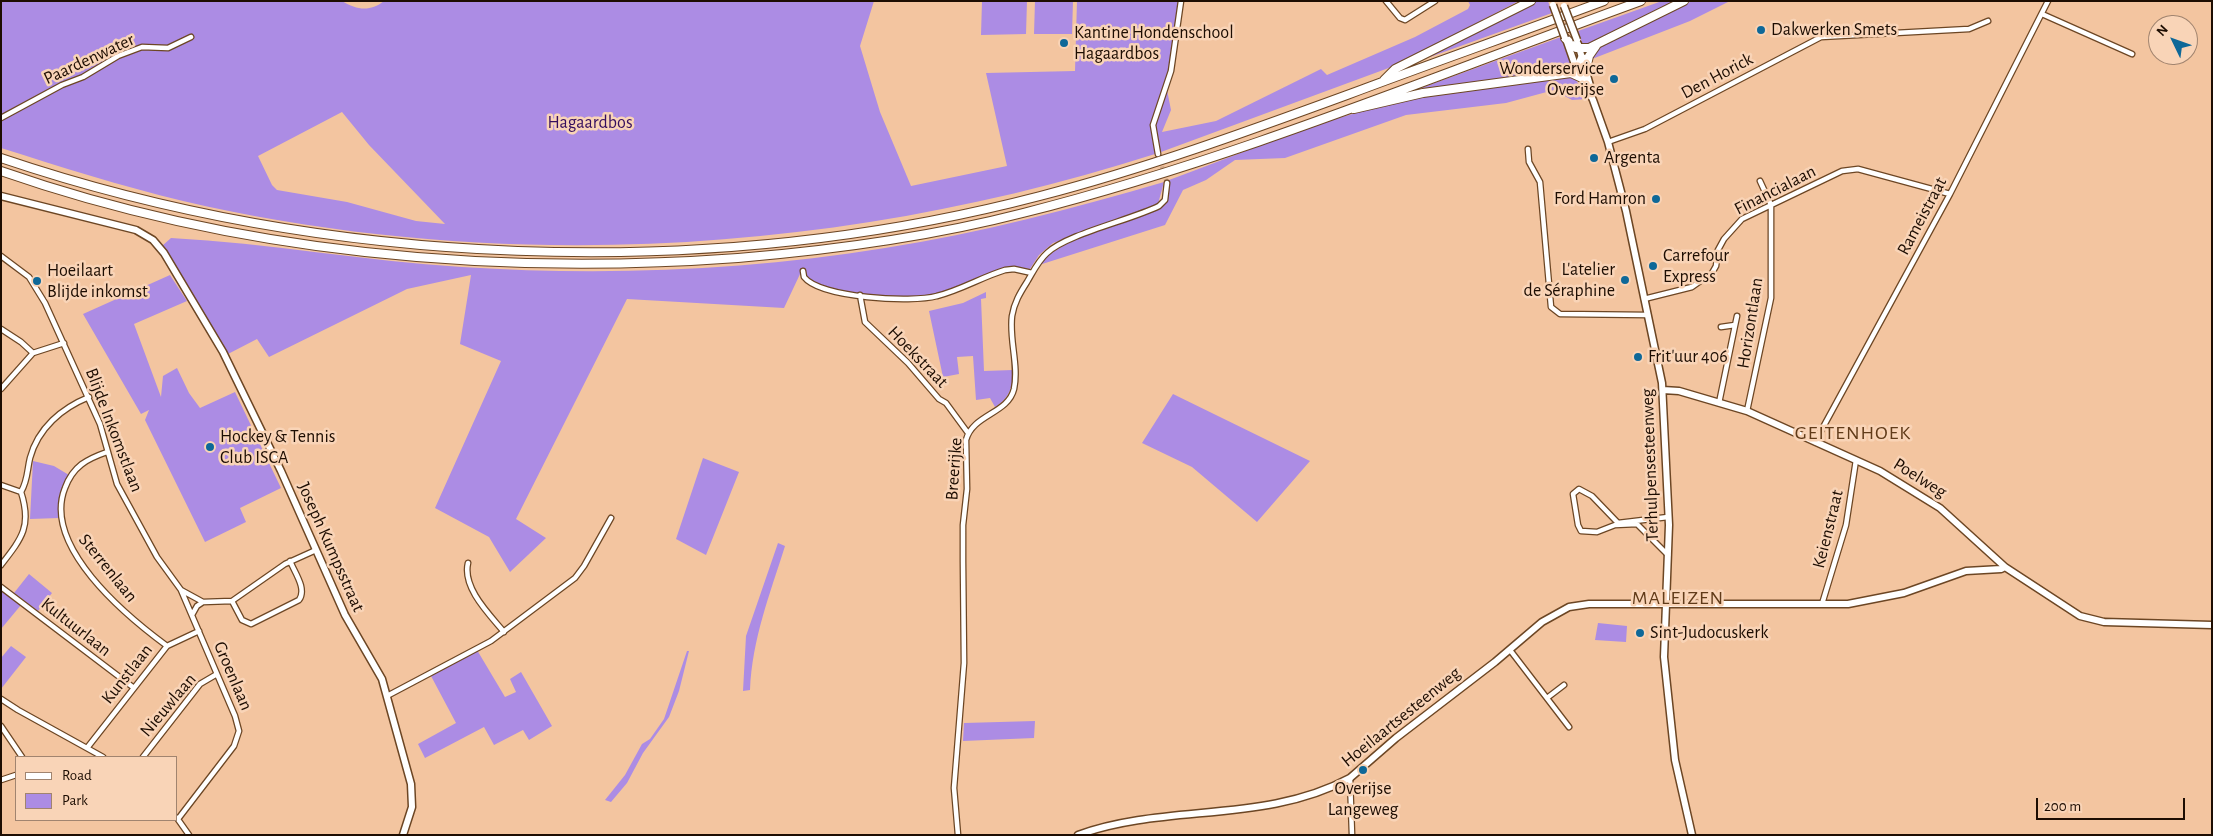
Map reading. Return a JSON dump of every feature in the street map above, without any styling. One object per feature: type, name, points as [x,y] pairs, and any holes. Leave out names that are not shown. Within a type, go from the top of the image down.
[{"type":"highway","points":[[1382,82],[1395,69],[1531,1]]},
{"type":"highway","points":[[1,158],[70,180],[209,214],[343,236],[471,249],[600,252],[658,251],[841,235],[956,215],[1035,197],[1187,152],[1604,1]]},
{"type":"highway","points":[[1,171],[66,191],[188,222],[270,238],[342,249],[472,262],[600,265],[659,264],[836,248],[905,238],[1018,214],[1105,192],[1187,166],[1641,1]]},
{"type":"highway","points":[[1577,51],[1598,43],[1684,1]]},
{"type":"highway","points":[[1565,38],[1577,51],[1578,70],[1582,78]]},
{"type":"highway","points":[[1344,110],[1362,109],[1432,92],[1578,70],[1598,43]]},
{"type":"street","points":[[1158,154],[1153,125],[1171,71],[1181,1]]},
{"type":"street","points":[[1386,1],[1400,18],[1405,20],[1435,1]]},
{"type":"street","points":[[1552,1],[1565,38]]},
{"type":"street","name":"Rameistraat","points":[[1815,442],[1950,194],[2048,1]]},
{"type":"street","name":"Terhulpensesteenweg","points":[[1562,3],[1577,51],[1578,70],[1593,100],[1608,142],[1648,315],[1663,390],[1668,518],[1664,657],[1675,760],[1692,835]]},
{"type":"street","points":[[2042,14],[2132,54]]},
{"type":"street","name":"Den Horick","points":[[1608,142],[1645,130],[1821,37],[1969,29],[1988,21]]},
{"type":"street","name":"Paardenwater","points":[[1,118],[62,85],[83,77],[118,56],[142,47],[168,48],[191,37]]},
{"type":"street","name":"Terhulpensesteenweg","points":[[1582,78],[1593,100]]},
{"type":"street","points":[[1528,149],[1529,162],[1540,182],[1551,307],[1560,314],[1648,315]]},
{"type":"street","name":"Financialaan","points":[[1644,299],[1692,287],[1710,275],[1716,266],[1718,250],[1734,225],[1771,205],[1842,172],[1858,169],[1950,194]]},
{"type":"street","name":"Horizontlaan","points":[[1747,412],[1771,298],[1771,205],[1760,181]]},
{"type":"street","name":"Breerijke","points":[[958,835],[954,788],[964,663],[963,525],[967,489],[966,440],[968,432],[977,422],[1008,401],[1012,395],[1015,372],[1012,314],[1018,297],[1032,273],[1047,253],[1056,246],[1159,206],[1166,200],[1167,183]]},
{"type":"street","name":"Joseph Kumpsstraat","points":[[1,196],[126,226],[148,236],[158,245],[174,268],[229,364],[352,630],[382,679],[411,784],[412,807],[403,835]]},
{"type":"street","name":"Blijde Inkomstlaan","points":[[1,256],[18,267],[38,290],[89,397],[117,484],[157,557],[181,590],[203,602]]},
{"type":"street","name":"Hoekstraat","points":[[803,271],[806,280],[814,286],[860,295],[926,298],[952,292],[1005,270],[1025,270],[1032,273]]},
{"type":"street","name":"Hoekstraat","points":[[860,295],[865,322],[908,363],[939,399],[946,403],[968,432]]},
{"type":"street","points":[[1719,403],[1737,316]]},
{"type":"street","points":[[1721,327],[1735,325]]},
{"type":"street","points":[[1,329],[33,354]]},
{"type":"street","points":[[1,389],[33,354],[64,344]]},
{"type":"street","name":"Poelweg","points":[[1663,390],[1679,391],[1747,412],[1880,471],[1940,508],[2005,567],[2072,611],[2093,620],[2115,623],[2212,625]]},
{"type":"street","points":[[1,565],[24,534],[26,517],[21,492],[27,483],[30,457],[40,434],[66,407],[89,397]]},
{"type":"street","name":"Sterrenlaan","points":[[107,452],[82,463],[68,480],[61,504],[64,534],[89,572],[113,599],[167,646]]},
{"type":"street","name":"Keienstraat","points":[[1822,604],[1846,525],[1856,460]]},
{"type":"street","points":[[1,485],[21,492]]},
{"type":"street","points":[[1668,518],[1618,524],[1586,492],[1579,489],[1573,494],[1578,525],[1581,531],[1596,532],[1615,525],[1637,524],[1668,555]]},
{"type":"street","points":[[387,696],[453,663],[504,632],[580,572],[611,518]]},
{"type":"street","points":[[192,615],[197,606],[203,602],[232,601],[290,561],[316,550]]},
{"type":"street","points":[[232,601],[242,620],[251,624],[298,600],[302,596],[302,588],[290,561]]},
{"type":"street","points":[[468,563],[466,571],[468,582],[504,632]]},
{"type":"street","name":"Hoeilaartsesteenweg","points":[[1078,835],[1127,821],[1276,805],[1312,795],[1350,778],[1436,706],[1510,650],[1546,619],[1569,607],[1589,604],[1848,604],[1904,593],[1966,571],[2001,569],[2005,567]]},
{"type":"street","name":"Kultuurlaan","points":[[1,586],[134,688]]},
{"type":"street","name":"Groenlaan","points":[[178,817],[238,739],[238,724],[181,590]]},
{"type":"street","name":"Kunstlaan","points":[[87,748],[167,646],[199,631]]},
{"type":"street","points":[[1510,650],[1569,727]]},
{"type":"street","name":"Nieuwlaan","points":[[144,756],[200,684],[217,674]]},
{"type":"street","points":[[1547,698],[1564,685]]},
{"type":"street","points":[[1,699],[101,756]]},
{"type":"street","points":[[1,726],[21,756]]},
{"type":"street","points":[[1,780],[15,775]]},
{"type":"street","points":[[1350,778],[1352,835]]},
{"type":"street","points":[[178,819],[189,835]]},
{"type":"green space","name":"Hagaardbos","points":[[1,1],[342,1],[358,8],[369,8],[379,5],[384,1],[874,1],[860,46],[880,112],[911,186],[1007,166],[986,73],[1075,71],[1077,1],[1179,1],[1169,71],[1151,127],[1155,154],[1037,188],[917,214],[795,232],[672,243],[549,245],[426,239],[304,224],[183,201],[114,183],[1,148]],"holes":[[[342,112],[369,145],[445,224],[416,221],[347,202],[277,190],[272,185],[258,156]]]},
{"type":"green space","points":[[982,1],[1027,1],[1026,34],[981,35]]},
{"type":"green space","points":[[1035,1],[1073,1],[1072,34],[1034,34]]},
{"type":"green space","points":[[1468,1],[1519,1],[1394,66],[1161,152],[1157,144],[1156,128],[1158,113],[1167,90],[1171,110],[1162,132],[1216,121],[1321,69],[1327,75],[1415,37],[1468,9],[1470,5]]},
{"type":"green space","points":[[1534,1],[1548,1],[1552,13],[1430,57],[1429,55]]},
{"type":"green space","points":[[1662,1],[1680,1],[1583,46],[1578,31]]},
{"type":"green space","points":[[1692,1],[1730,1],[1690,21],[1592,59],[1595,50]]},
{"type":"green space","points":[[1561,37],[1572,68],[1566,71],[1423,91],[1421,88]]},
{"type":"green space","points":[[1568,76],[1574,77],[1588,99],[1572,100],[1554,90],[1506,103],[1406,115],[1285,158],[1235,160],[1206,180],[1183,190],[1165,225],[1039,265],[1047,256],[1075,240],[1153,211],[1166,203],[1169,180],[1294,133],[1345,116],[1394,103],[1468,89]]},
{"type":"green space","points":[[1164,182],[1158,204],[1053,243],[1039,255],[1030,269],[1016,268],[991,273],[944,293],[931,296],[889,297],[853,293],[813,282],[801,272],[784,308],[627,299],[516,519],[546,538],[510,572],[489,537],[435,508],[501,361],[460,344],[471,275],[407,289],[269,357],[257,339],[228,354],[162,246],[171,238],[207,240],[389,261],[462,267],[568,271],[674,270],[833,256],[920,242],[991,228],[1095,202]]},
{"type":"green space","name":"Hockey & Tennis Club ISCA","points":[[170,275],[187,301],[134,324],[161,397],[163,376],[177,368],[189,393],[200,408],[235,392],[281,488],[240,508],[246,522],[205,542],[145,420],[149,410],[141,414],[83,314]]},
{"type":"green space","points":[[986,292],[986,298],[981,299],[984,371],[1013,370],[1010,391],[1004,400],[995,407],[990,398],[976,400],[973,356],[957,357],[959,374],[943,377],[929,311],[963,303]]},
{"type":"green space","points":[[1173,394],[1310,461],[1257,522],[1192,467],[1142,443]]},
{"type":"green space","points":[[703,458],[739,472],[706,555],[676,539]]},
{"type":"green space","points":[[33,461],[54,466],[69,475],[60,495],[59,518],[30,519]]},
{"type":"green space","points":[[778,543],[785,546],[758,635],[751,671],[750,690],[743,691],[746,636]]},
{"type":"green space","points":[[29,574],[52,593],[38,611],[14,593]]},
{"type":"green space","points":[[1,590],[21,605],[1,629]]},
{"type":"green space","points":[[1598,623],[1627,626],[1626,642],[1595,640]]},
{"type":"green space","points":[[11,646],[26,657],[1,689],[1,658]]},
{"type":"green space","points":[[477,650],[505,697],[516,692],[510,679],[521,672],[552,726],[529,740],[523,730],[494,745],[484,727],[425,758],[418,744],[456,723],[431,676]]},
{"type":"green space","points":[[687,651],[689,651],[679,691],[669,717],[643,753],[627,783],[611,802],[605,800],[625,775],[642,744],[650,739],[664,719]]},
{"type":"green space","points":[[1035,721],[1034,738],[963,741],[964,723]]},
{"type":"tunnel","points":[[1158,154],[1167,183]]},
{"type":"place","name":"Dakwerken Smets","points":[[1761,30]]},
{"type":"place","name":"Kantine Hondenschool Hagaardbos","points":[[1064,43]]},
{"type":"place","name":"Wonderservice Overijse","points":[[1614,79]]},
{"type":"place","name":"Argenta","points":[[1594,158]]},
{"type":"place","name":"Ford Hamron","points":[[1656,199]]},
{"type":"place","name":"Carrefour Express","points":[[1653,266]]},
{"type":"place","name":"L'atelier de Séraphine","points":[[1625,280]]},
{"type":"place","name":"Hoeilaart Blijde inkomst","points":[[37,281]]},
{"type":"place","name":"Frit'uur 406","points":[[1638,357]]},
{"type":"place","name":"Hockey & Tennis Club ISCA","points":[[210,447]]},
{"type":"place","name":"Sint-Judocuskerk","points":[[1640,633]]},
{"type":"place","name":"Overijse Langeweg","points":[[1363,770]]},
{"type":"district","name":"GEITENHOEK","points":[[1853,433]]},
{"type":"district","name":"MALEIZEN","points":[[1678,598]]}]
